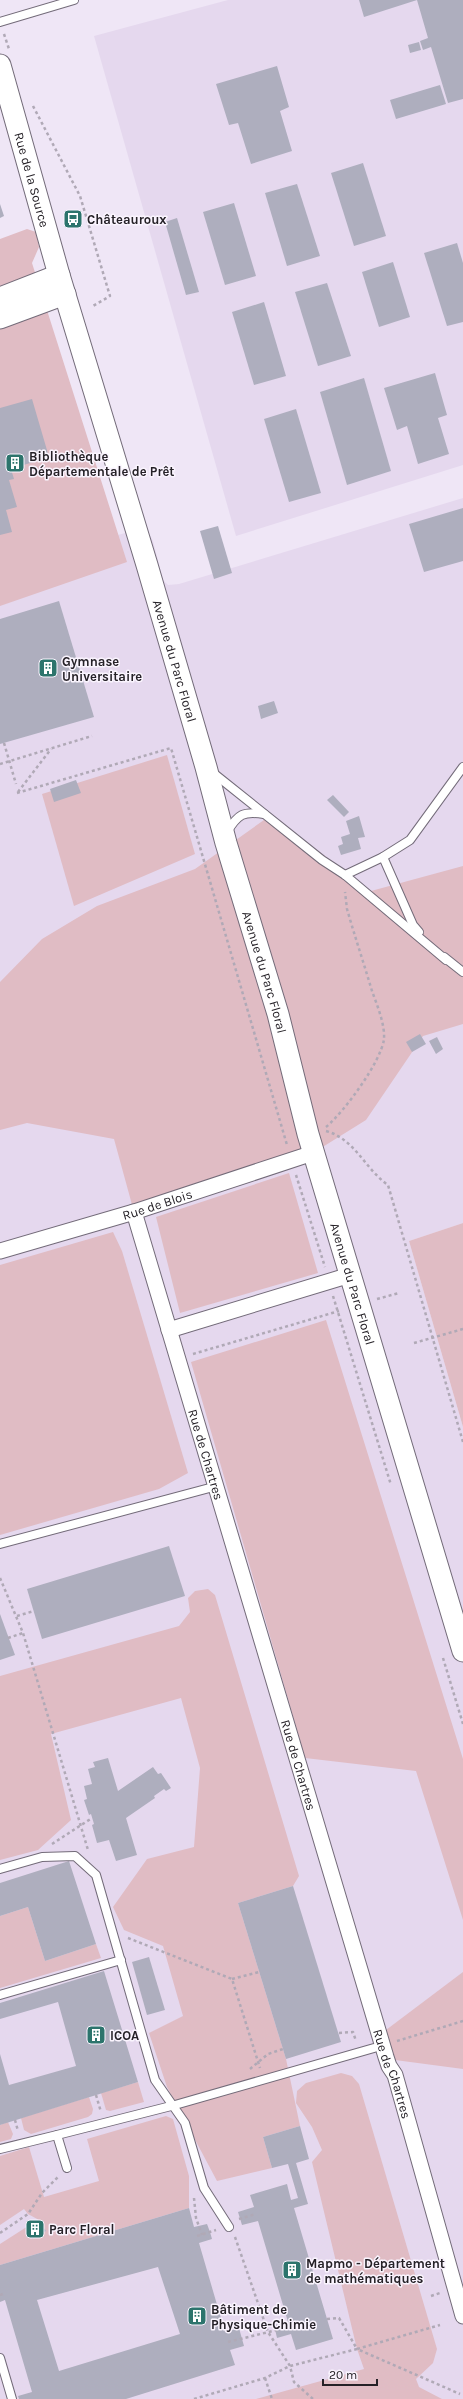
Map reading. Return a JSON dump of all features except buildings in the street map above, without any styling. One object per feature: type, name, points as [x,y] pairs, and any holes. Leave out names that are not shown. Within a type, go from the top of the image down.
[{"type":"main road","name":"Rue de la Source","points":[[5,59],[62,284]]},
{"type":"main road","points":[[0,298],[62,284]]},
{"type":"main road","points":[[0,318],[62,284]]},
{"type":"main road","name":"Avenue du Parc Floral","points":[[62,284],[75,321],[206,767],[224,836],[278,1014],[313,1153],[463,1651]]},
{"type":"street","name":"Rue de Blois","points":[[0,1251],[134,1212],[313,1153]]},
{"type":"street","name":"Rue de Chartres","points":[[134,1212],[217,1486],[382,2046],[389,2066],[396,2075],[463,2316]]},
{"type":"street","points":[[169,1330],[350,1275]]},
{"type":"lane","points":[[1,22],[74,0]]},
{"type":"lane","points":[[206,767],[264,814],[345,875],[446,960],[463,972]]},
{"type":"lane","points":[[345,875],[383,857],[410,840],[463,767]]},
{"type":"lane","points":[[224,836],[235,819],[244,813],[264,814]]},
{"type":"lane","points":[[383,857],[413,925],[446,960]]},
{"type":"lane","points":[[0,1544],[217,1486]]},
{"type":"lane","points":[[0,1869],[42,1857],[75,1856],[96,1875],[154,2080],[175,2105],[185,2123],[204,2188],[229,2227]]},
{"type":"lane","points":[[0,1995],[121,1960]]},
{"type":"lane","points":[[0,2149],[175,2105],[374,2048]]},
{"type":"lane","points":[[57,2135],[67,2168]]},
{"type":"lane","points":[[0,2358],[12,2399]]},
{"type":"path","points":[[1,22],[5,59]]},
{"type":"path","points":[[30,101],[80,196],[110,296],[93,306]]},
{"type":"path","points":[[0,764],[92,736]]},
{"type":"path","points":[[4,743],[16,784]]},
{"type":"path","points":[[52,749],[17,793],[170,748],[288,1150]]},
{"type":"path","points":[[345,875],[346,909],[380,1016],[384,1038],[380,1052],[354,1095],[341,1114],[322,1130],[342,1138],[352,1146],[388,1185],[463,1442]]},
{"type":"path","name":"Avenue du Parc Floral","points":[[294,1169],[326,1273]]},
{"type":"path","points":[[372,1300],[399,1292]]},
{"type":"path","points":[[187,1356],[340,1310]]},
{"type":"path","points":[[414,1343],[463,1329]]},
{"type":"path","points":[[0,1578],[18,1616],[96,1875]]},
{"type":"path","points":[[18,1616],[34,1611]]},
{"type":"path","points":[[8,1638],[23,1633]]},
{"type":"path","points":[[42,1857],[42,1850],[92,1818]]},
{"type":"path","points":[[112,1932],[232,1979],[259,1972]]},
{"type":"path","points":[[232,1979],[264,2080]]},
{"type":"path","points":[[391,2043],[463,2021]]},
{"type":"path","points":[[339,2034],[353,2032],[360,2052]]},
{"type":"path","points":[[0,2232],[28,2214],[42,2193],[67,2168]]},
{"type":"path","points":[[240,2218],[256,2214]]},
{"type":"path","points":[[229,2227],[239,2242],[268,2332],[290,2366],[294,2382],[313,2399]]},
{"type":"path","points":[[197,2236],[210,2232]]},
{"type":"path","points":[[327,2319],[339,2318],[357,2349],[460,2394]]},
{"type":"path","points":[[194,2399],[265,2378],[290,2366],[357,2349],[440,2325]]},
{"type":"path","points":[[268,2332],[255,2336],[228,2342],[268,2332],[289,2327]]},
{"type":"path","points":[[265,2378],[272,2399]]},
{"type":"shaded area","points":[[228,0],[463,0],[463,465],[236,536],[94,36]]},
{"type":"shaded area","points":[[27,229],[36,232],[39,247],[32,263],[127,562],[0,606],[0,239]]},
{"type":"shaded area","points":[[463,498],[463,1223],[409,1241],[463,1427],[463,2399],[0,2399],[0,577],[110,537],[141,529],[148,532],[153,541],[163,580],[168,585],[179,584]]},
{"type":"shaded area","points":[[167,755],[195,854],[74,906],[42,794]]},
{"type":"shaded area","points":[[271,815],[371,891],[463,866],[463,1024],[423,1036],[366,1120],[313,1153],[134,1212],[114,1139],[27,1123],[0,1130],[0,982],[42,939],[97,906],[195,869]]},
{"type":"shaded area","points":[[289,1173],[318,1273],[180,1313],[156,1217]]},
{"type":"shaded area","points":[[463,1223],[463,1427],[409,1241]]},
{"type":"shaded area","points":[[113,1232],[122,1251],[188,1473],[159,1489],[0,1535],[0,1265]]},
{"type":"shaded area","points":[[326,1320],[463,1759],[463,1920],[416,1771],[305,1758],[191,1362]]},
{"type":"shaded area","points":[[208,1589],[215,1595],[299,1876],[293,1886],[238,1903],[286,2059],[300,2126],[263,2137],[272,2168],[217,2181],[167,2087],[149,2033],[183,2016],[163,1946],[124,1930],[113,1907],[147,1859],[194,1847],[200,1768],[181,1698],[51,1734],[71,1820],[38,1850],[0,1860],[0,1676],[179,1626],[190,1612],[188,1598],[195,1591]]},
{"type":"shaded area","points":[[28,1907],[45,1961],[96,1944],[101,1958],[0,1988],[0,1916]]},
{"type":"shaded area","points":[[463,1972],[463,2069],[395,2060],[386,2030]]},
{"type":"shaded area","points":[[341,2073],[352,2076],[359,2084],[437,2349],[433,2363],[416,2379],[419,2387],[442,2399],[256,2399],[364,2369],[357,2349],[312,2162],[322,2150],[312,2127],[296,2103],[297,2091],[306,2083]]},
{"type":"shaded area","points":[[138,2082],[144,2102],[110,2111],[106,2110],[101,2093]]},
{"type":"shaded area","points":[[89,2097],[93,2109],[92,2114],[88,2117],[31,2134],[24,2130],[21,2118]]},
{"type":"shaded area","points":[[166,2116],[173,2119],[189,2176],[189,2208],[0,2265],[0,2244],[25,2228],[32,2239],[46,2231],[39,2220],[28,2214],[24,2209],[0,2225],[0,2156],[29,2147],[44,2197],[99,2181],[87,2139]]},
{"type":"shaded area","points":[[8,2122],[13,2134],[11,2139],[0,2142],[0,2125]]},
{"type":"place","name":"Châteauroux","points":[[73,219]]},
{"type":"place","name":"Bibliothèque Départementale de Prêt","points":[[15,463]]},
{"type":"place","name":"Gymnase Universitaire","points":[[48,668]]},
{"type":"place","name":"ICOA","points":[[96,2035]]},
{"type":"place","name":"Parc Floral","points":[[35,2229]]},
{"type":"place","name":"Mapmo - Département de mathématiques","points":[[292,2270]]},
{"type":"place","name":"Bâtiment de Physique-Chimie","points":[[197,2316]]}]
